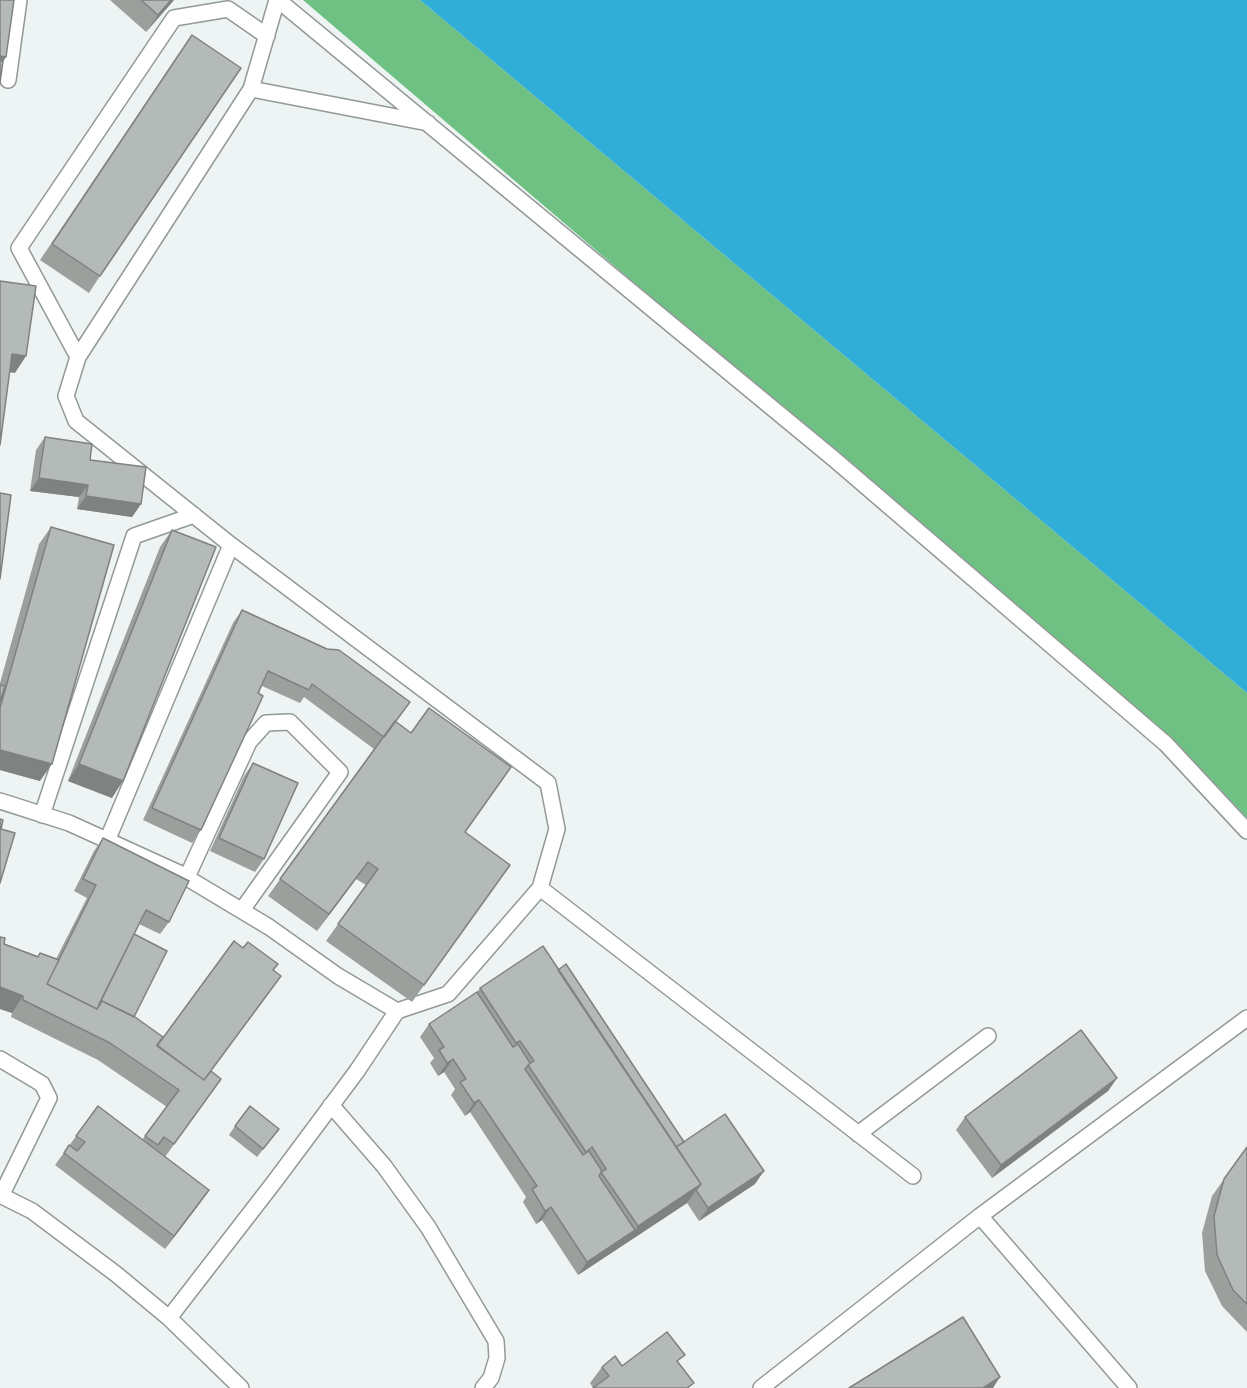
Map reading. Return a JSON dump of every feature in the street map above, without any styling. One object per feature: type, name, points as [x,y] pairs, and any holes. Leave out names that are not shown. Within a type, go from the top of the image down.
[{"type":"lane","points":[[8,80],[18,0]]},
{"type":"lane","points":[[169,1318],[331,1105],[397,1011],[447,994],[540,888],[557,829],[548,783],[231,545],[76,421],[66,396],[78,357],[251,89],[278,0],[834,459],[1157,736],[1247,831]]},
{"type":"lane","points":[[78,357],[19,248],[174,18],[228,9],[267,36]]},
{"type":"lane","points":[[251,89],[431,124]]},
{"type":"lane","points":[[42,815],[134,536],[194,515]]},
{"type":"lane","points":[[107,841],[231,545]]},
{"type":"lane","points":[[186,877],[249,742],[266,723],[290,722],[340,772],[242,910]]},
{"type":"lane","points":[[0,801],[69,823],[186,877],[242,910],[338,976],[397,1011]]},
{"type":"lane","points":[[540,888],[912,1176]]},
{"type":"lane","points":[[761,1388],[980,1216],[1247,1018]]},
{"type":"lane","points":[[858,1134],[988,1036]]},
{"type":"lane","points":[[0,1059],[42,1084],[49,1098],[1,1195],[48,1222],[169,1318],[241,1388]]},
{"type":"lane","points":[[331,1105],[384,1166],[428,1227],[496,1341],[497,1358],[491,1378],[483,1388]]},
{"type":"lane","points":[[980,1216],[1129,1388]]},
{"type":"green space","points":[[303,0],[420,0],[1247,693],[1247,818],[1201,769],[1139,714]]},
{"type":"water","points":[[420,0],[1247,0],[1247,693]]},
{"type":"building","points":[[0,0],[14,0],[6,57],[0,56]]},
{"type":"building","points":[[141,0],[171,0],[158,15]]},
{"type":"building","points":[[192,35],[241,68],[100,276],[52,244]]},
{"type":"building","points":[[0,61],[3,61],[0,83]]},
{"type":"building","points":[[0,281],[36,286],[26,356],[12,354],[0,445]]},
{"type":"building","points":[[45,437],[92,444],[90,460],[146,467],[141,504],[86,496],[88,485],[39,478]]},
{"type":"building","points":[[0,493],[11,495],[0,579]]},
{"type":"building","points":[[51,527],[114,545],[52,764],[0,750],[0,708]]},
{"type":"building","points":[[172,530],[216,547],[123,781],[79,764]]},
{"type":"building","points":[[242,610],[327,649],[339,650],[410,702],[384,737],[312,684],[309,690],[268,671],[258,693],[263,696],[201,830],[152,808]]},
{"type":"building","points":[[0,685],[5,686],[0,702]]},
{"type":"building","points":[[429,708],[511,767],[465,832],[510,865],[424,985],[338,924],[378,869],[368,862],[329,914],[280,879],[395,721],[411,733]]},
{"type":"building","points":[[253,763],[298,783],[264,859],[219,838]]},
{"type":"building","points":[[0,819],[3,820],[1,829],[15,833],[0,883]]},
{"type":"building","points":[[103,838],[189,881],[169,922],[146,910],[97,1009],[47,984],[96,885],[83,879]]},
{"type":"building","points":[[134,934],[167,951],[134,1017],[102,1001],[99,1004]]},
{"type":"building","points":[[0,937],[5,938],[4,944],[38,957],[40,953],[59,960],[47,984],[97,1009],[102,1001],[135,1017],[163,1037],[157,1045],[204,1080],[211,1071],[221,1079],[174,1144],[164,1137],[158,1145],[145,1136],[179,1090],[110,1043],[23,1000],[23,996],[0,987]]},
{"type":"building","points":[[234,941],[243,948],[248,942],[278,964],[273,970],[281,976],[204,1080],[157,1046]]},
{"type":"building","points":[[543,946],[701,1184],[638,1226],[601,1172],[606,1169],[592,1147],[586,1152],[528,1065],[534,1061],[520,1041],[516,1043],[480,988]]},
{"type":"building","points":[[566,964],[684,1142],[676,1147],[558,970]]},
{"type":"building","points":[[477,992],[513,1047],[518,1044],[530,1063],[525,1069],[583,1155],[589,1151],[602,1171],[599,1176],[635,1230],[587,1262],[551,1207],[545,1211],[532,1189],[537,1186],[479,1100],[474,1103],[460,1082],[466,1079],[453,1059],[447,1063],[439,1050],[444,1047],[429,1024]]},
{"type":"building","points":[[1081,1030],[1117,1078],[1001,1165],[965,1117]]},
{"type":"building","points":[[98,1106],[209,1190],[174,1236],[64,1153],[69,1145],[77,1151],[85,1142],[76,1136]]},
{"type":"building","points":[[250,1106],[279,1129],[263,1149],[235,1126]]},
{"type":"building","points":[[725,1114],[764,1171],[708,1208],[696,1190],[701,1184],[676,1147]]},
{"type":"building","points":[[1247,1147],[1247,1304],[1233,1290],[1217,1255],[1214,1216],[1224,1179]]},
{"type":"building","points":[[963,1317],[1000,1377],[983,1388],[849,1388]]},
{"type":"building","points":[[667,1332],[685,1355],[677,1361],[694,1383],[687,1388],[593,1388],[609,1376],[602,1367],[615,1356],[622,1366]]}]
